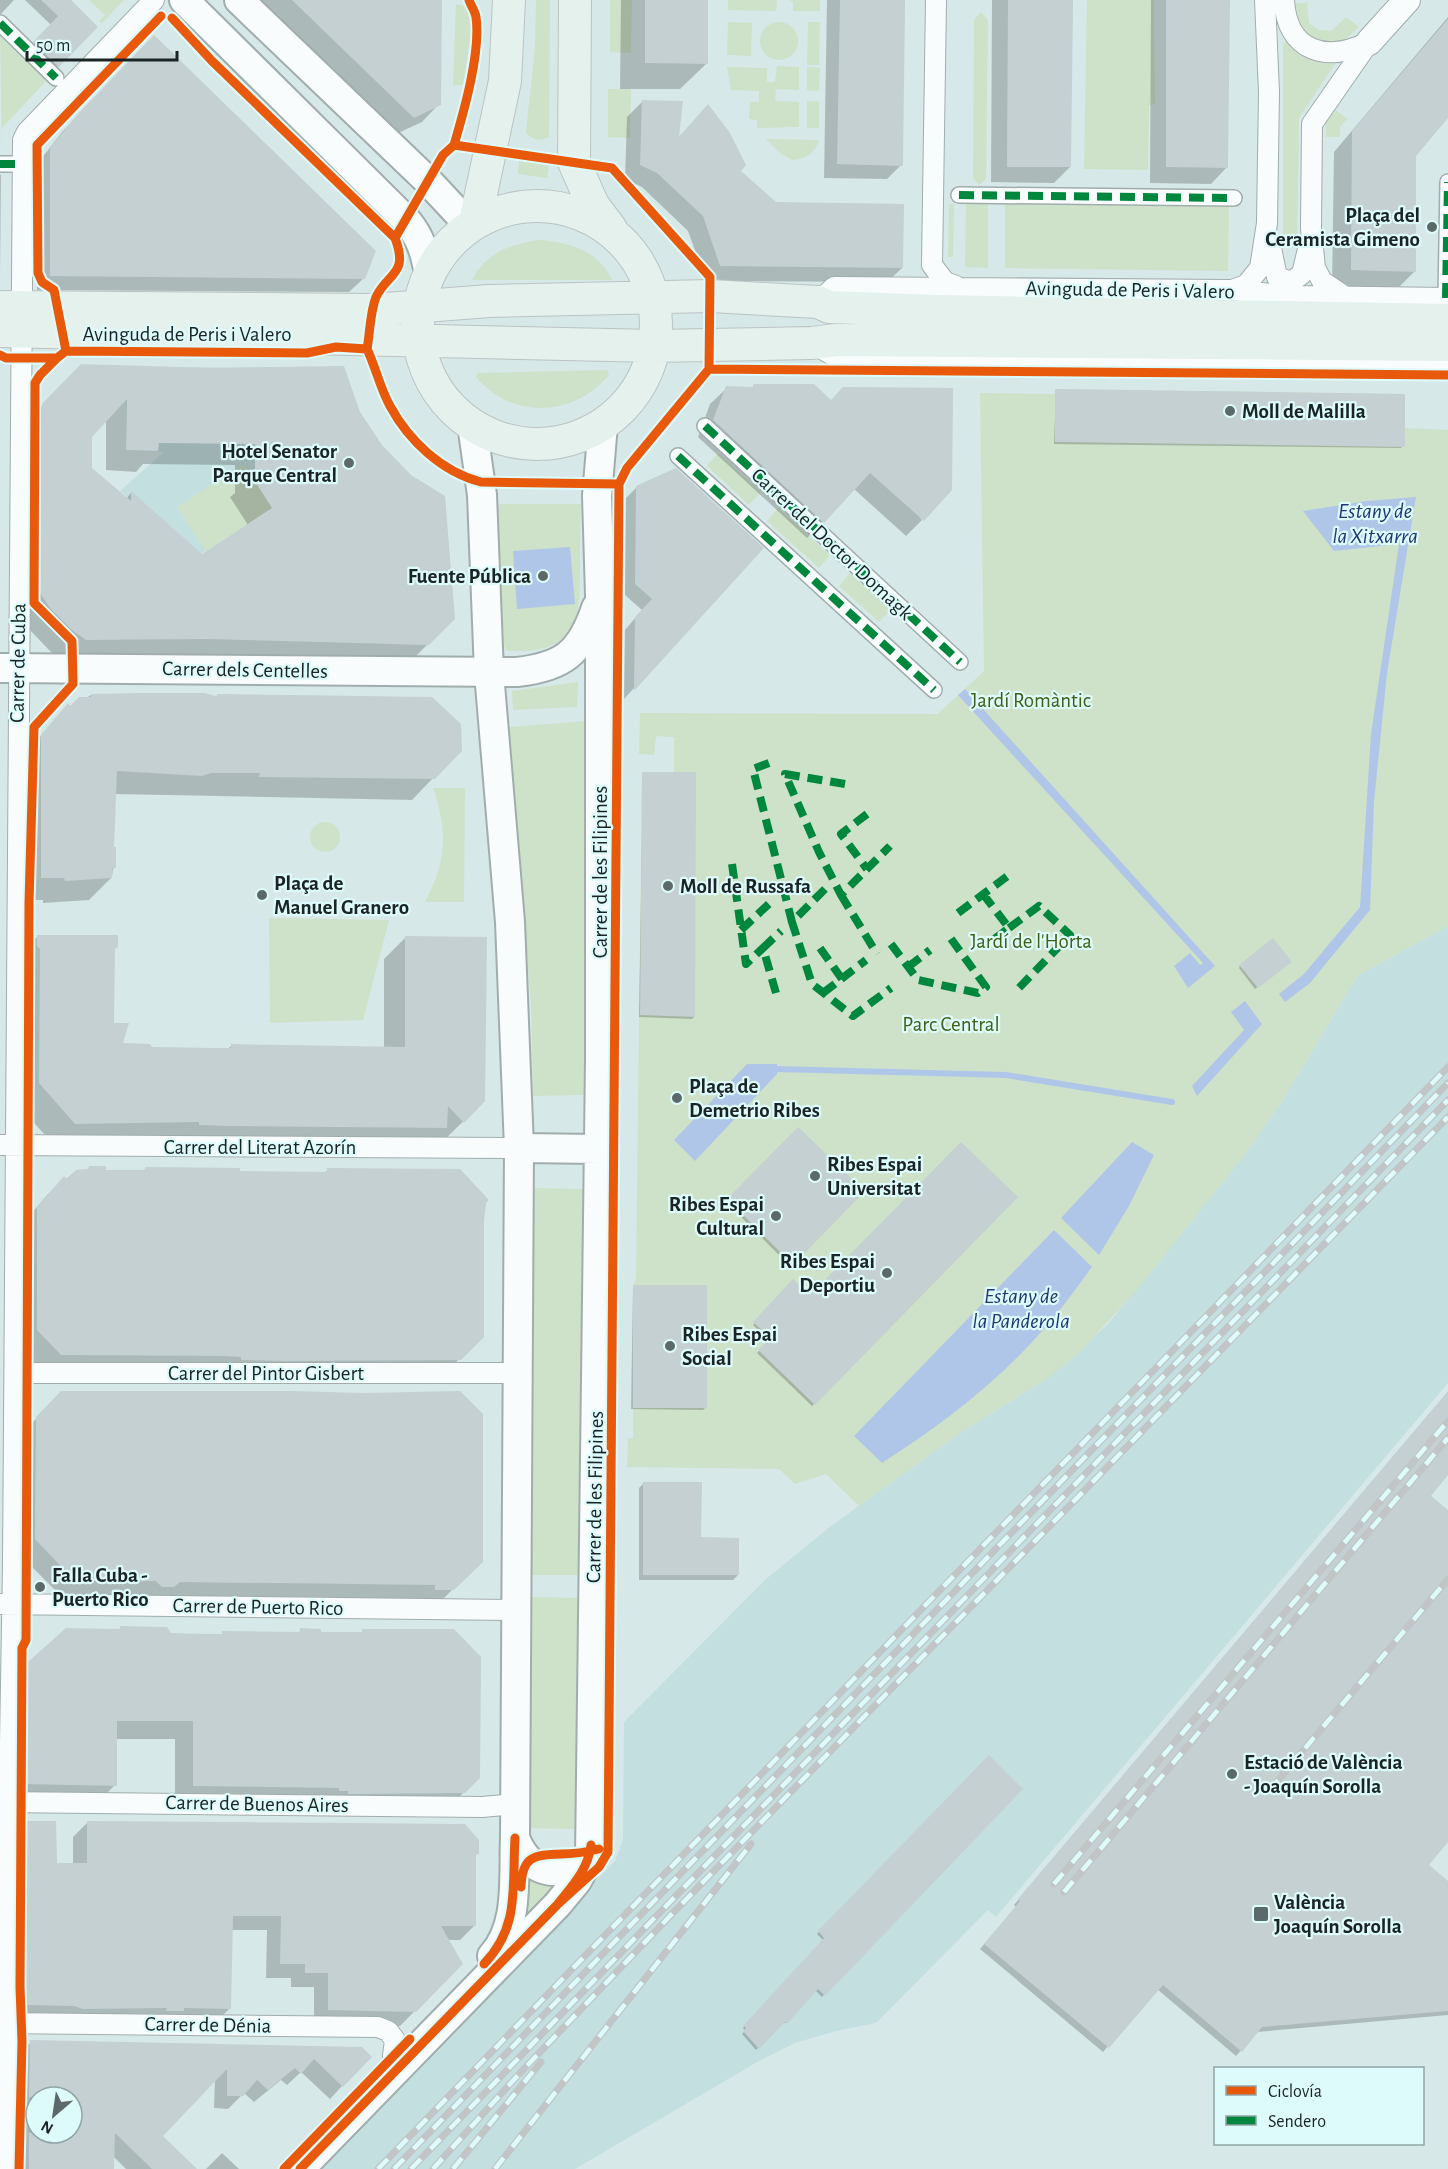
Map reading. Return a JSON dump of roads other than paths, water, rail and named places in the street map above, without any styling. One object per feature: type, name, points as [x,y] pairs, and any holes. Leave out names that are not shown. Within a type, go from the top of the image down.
[{"type":"main road","points":[[184,0],[407,221],[419,235],[429,274]]},
{"type":"main road","points":[[239,0],[473,224]]},
{"type":"main road","points":[[473,224],[505,81],[509,0]]},
{"type":"main road","points":[[575,0],[574,162],[593,205],[634,255],[647,276],[655,299],[657,322],[655,346],[650,364],[631,398],[603,424],[560,441],[537,444],[492,435],[472,424],[447,402],[436,388],[423,357],[419,341],[419,306],[429,274],[452,242],[473,224],[498,212],[522,206],[547,206],[572,211],[595,222],[617,237]]},
{"type":"main road","name":"Avinguda de Peris i Valero","points":[[11,320],[363,310],[489,301],[711,296],[818,302],[829,307],[937,311],[1447,305]]},
{"type":"main road","name":"Avinguda de Peris i Valero","points":[[11,320],[419,341],[655,346],[812,343],[836,340],[1448,345]]},
{"type":"main road","points":[[284,2169],[491,1957],[504,1939],[510,1921],[515,1838],[519,1148],[510,922],[489,673],[483,495],[472,424]]},
{"type":"main road","name":"Carrer de les Filipines","points":[[589,1854],[599,1149],[600,595],[597,496],[603,424]]},
{"type":"main road","name":"Carrer de les Filipines","points":[[489,673],[544,669],[572,654],[590,626],[600,595]]},
{"type":"main road","name":"Carrer dels Centelles","points":[[9,668],[489,673]]},
{"type":"main road","points":[[519,1148],[599,1149]]},
{"type":"main road","points":[[515,1838],[523,1855],[536,1867],[562,1872],[589,1854]]},
{"type":"main road","points":[[300,2169],[557,1905],[577,1881],[589,1854]]},
{"type":"street","name":"Carrer de Cuba","points":[[8,2169],[4,1802],[7,1604],[15,1373],[8,1145],[11,320],[23,140],[27,132],[154,0]]},
{"type":"street","points":[[936,0],[932,265],[945,282],[959,287]]},
{"type":"street","points":[[1231,290],[1246,285],[1260,268],[1267,223],[1269,92],[1265,0]]},
{"type":"street","points":[[1284,0],[1285,18],[1293,36],[1311,48],[1335,52],[1351,51],[1369,42]]},
{"type":"street","points":[[1344,297],[1322,281],[1315,268],[1311,228],[1312,124],[1369,42],[1399,6]]},
{"type":"street","points":[[0,23],[56,78]]},
{"type":"street","points":[[0,164],[22,164]]},
{"type":"street","points":[[1447,305],[1448,182]]},
{"type":"street","points":[[959,195],[1234,198]]},
{"type":"street","points":[[1267,223],[1277,277],[1291,282],[1302,274],[1306,266],[1311,228]]},
{"type":"street","name":"Avinguda de Peris i Valero","points":[[818,302],[834,286],[1231,290],[1447,305]]},
{"type":"street","name":"Avinguda de Peris i Valero","points":[[812,343],[836,357],[1448,365]]},
{"type":"street","name":"Carrer del Doctor Domagk","points":[[705,426],[960,662]]},
{"type":"street","name":"Carrer del Doctor Domagk","points":[[678,456],[934,690]]},
{"type":"street","name":"Carrer del Literat Azorín","points":[[8,1145],[519,1148]]},
{"type":"street","name":"Carrer del Pintor Gisbert","points":[[15,1373],[518,1373]]},
{"type":"street","name":"Carrer de Puerto Rico","points":[[7,1604],[516,1610]]},
{"type":"street","name":"Carrer de Buenos Aires","points":[[4,1802],[482,1807],[514,1804]]},
{"type":"street","name":"Carrer de Dénia","points":[[5,2023],[378,2027],[388,2031],[395,2040],[393,2056]]},
{"type":"water","name":"Estany de la Xitxarra","points":[[1416,497],[1387,673],[1374,802],[1370,910],[1310,983],[1285,1002],[1279,994],[1304,974],[1360,907],[1371,734],[1399,544],[1334,551],[1303,511],[1367,501]]},
{"type":"water","points":[[570,547],[575,604],[517,609],[513,551]]},
{"type":"water","points":[[965,689],[1215,966],[1188,988],[1174,966],[1190,953],[1200,965],[1203,963],[958,695]]},
{"type":"water","points":[[1245,1001],[1262,1024],[1197,1096],[1192,1086],[1244,1030],[1231,1012]]},
{"type":"water","points":[[747,1064],[777,1064],[777,1074],[695,1161],[674,1140]]},
{"type":"water","name":"Estany de la Panderola","points":[[1132,1142],[1154,1155],[1129,1206],[1099,1255],[1061,1218]]},
{"type":"water","name":"Estany de la Panderola","points":[[1054,1230],[1092,1267],[1035,1339],[995,1379],[951,1415],[882,1463],[854,1436]]},
{"type":"waterway","points":[[776,1069],[1006,1075],[1172,1102]]},
{"type":"railway","points":[[378,2169],[1448,1067]]},
{"type":"railway","points":[[394,2169],[1448,1083]]},
{"type":"railway","points":[[411,2169],[1448,1100]]},
{"type":"railway","points":[[433,2169],[520,2073],[669,1917],[1448,1117]]},
{"type":"railway","points":[[1054,1884],[1448,1421]]},
{"type":"railway","points":[[1064,1892],[1448,1438]]},
{"type":"railway","points":[[1269,1791],[1448,1579]]},
{"type":"railway","points":[[495,2169],[751,1844]]},
{"type":"railway","points":[[453,2169],[541,2062]]},
{"type":"place","name":"Plaça del Ceramista Gimeno","points":[[1432,227]]},
{"type":"place","name":"Moll de Malilla","points":[[1230,411]]},
{"type":"place","name":"Hotel Senator Parque Central","points":[[349,463]]},
{"type":"place","name":"Fuente Pública","points":[[543,576]]},
{"type":"place","name":"Moll de Russafa","points":[[668,886]]},
{"type":"place","name":"Plaça de Manuel Granero","points":[[262,895]]},
{"type":"place","name":"Plaça de Demetrio Ribes","points":[[677,1098]]},
{"type":"place","name":"Ribes Espai Universitat","points":[[815,1176]]},
{"type":"place","name":"Ribes Espai Cultural","points":[[776,1216]]},
{"type":"place","name":"Ribes Espai Deportiu","points":[[887,1273]]},
{"type":"place","name":"Ribes Espai Social","points":[[670,1346]]},
{"type":"place","name":"Falla Cuba - Puerto Rico","points":[[40,1587]]},
{"type":"place","name":"Estació de València - Joaquín Sorolla","points":[[1232,1774]]},
{"type":"place","name":"València Joaquín Sorolla","points":[[1261,1914]]},
{"type":"park label","name":"Jardí Romàntic","points":[[1031,700]]},
{"type":"park label","name":"Jardí de l'Horta","points":[[1031,941]]},
{"type":"park label","name":"Parc Central","points":[[951,1024]]}]
